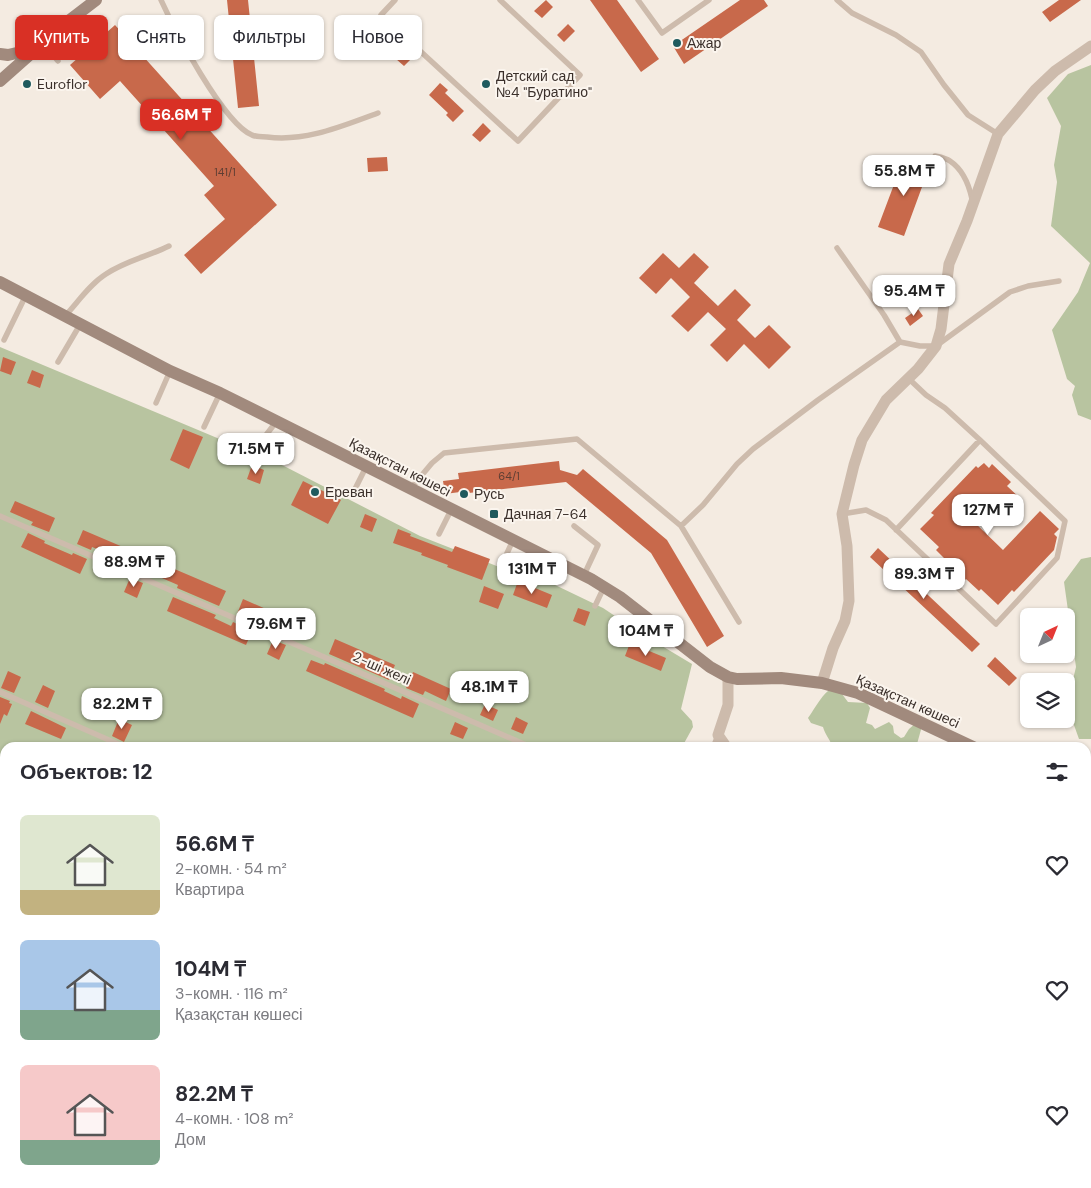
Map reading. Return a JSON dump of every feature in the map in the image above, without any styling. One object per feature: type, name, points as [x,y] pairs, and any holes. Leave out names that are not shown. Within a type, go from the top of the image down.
[{"type":"street","points":[[70,15],[82,0]]},
{"type":"street","points":[[76,15],[96,0]]},
{"type":"street","points":[[822,682],[832,648],[845,621],[849,602],[847,546],[842,514],[862,440],[886,400],[918,369],[936,346],[941,329],[949,264],[998,134],[1035,90],[1055,71],[1091,46]]},
{"type":"street","points":[[0,54],[8,55],[15,53]]},
{"type":"street","points":[[0,81],[24,60]]},
{"type":"street","name":"Қазақстан көшесі","points":[[0,282],[170,370],[584,575],[620,597],[710,667],[728,677],[737,679],[781,678],[822,682],[858,694],[963,742]]},
{"type":"street","points":[[723,742],[718,735],[728,704],[728,677]]},
{"type":"lane","points":[[161,0],[178,36],[223,107],[240,128],[252,136],[274,138],[300,137],[334,129],[378,113]]},
{"type":"lane","points":[[395,0],[381,15],[518,141],[580,75],[500,0]]},
{"type":"lane","points":[[638,0],[662,33],[709,0]]},
{"type":"lane","points":[[837,0],[852,13],[896,35],[921,52],[968,115],[998,134]]},
{"type":"lane","points":[[935,156],[949,160],[961,172],[970,187],[973,203]]},
{"type":"lane","points":[[65,316],[95,283],[106,274],[124,264],[169,246]]},
{"type":"lane","points":[[837,248],[884,315],[900,342]]},
{"type":"lane","points":[[681,526],[753,449],[900,342],[920,346],[936,346],[1010,292],[1028,286],[1059,281]]},
{"type":"lane","points":[[4,340],[26,295]]},
{"type":"lane","points":[[58,362],[80,323]]},
{"type":"lane","points":[[156,403],[170,370]]},
{"type":"lane","points":[[842,514],[866,510],[886,520],[996,624],[1057,558],[1065,521],[945,408],[926,395],[908,378]]},
{"type":"lane","points":[[204,427],[220,394]]},
{"type":"lane","points":[[250,445],[263,439],[276,422]]},
{"type":"lane","points":[[410,489],[444,452],[577,439],[681,526],[739,622]]},
{"type":"lane","points":[[896,530],[980,440]]},
{"type":"lane","points":[[353,494],[366,467]]},
{"type":"lane","points":[[439,534],[451,510]]},
{"type":"lane","name":"2-ші желі","points":[[0,516],[519,742]]},
{"type":"lane","points":[[574,526],[598,545],[584,575]]},
{"type":"lane","points":[[503,562],[512,540]]},
{"type":"lane","points":[[521,571],[531,549]]},
{"type":"lane","points":[[595,606],[604,587]]},
{"type":"lane","points":[[0,692],[113,742]]},
{"type":"lane","points":[[715,742],[718,735]]},
{"type":"green space","points":[[1091,65],[1091,420],[1078,415],[1072,395],[1075,386],[1067,379],[1052,330],[1078,292],[1090,263],[1051,226],[1057,182],[1054,165],[1061,126],[1047,98],[1068,74]]},
{"type":"green space","points":[[0,347],[284,466],[420,536],[522,576],[528,572],[603,608],[692,664],[681,709],[692,721],[693,727],[685,742],[0,742]]},
{"type":"green space","points":[[1091,557],[1091,739],[1079,739],[1075,728],[1075,608],[1068,608],[1064,582],[1081,559]]},
{"type":"green space","points":[[834,687],[839,690],[848,702],[867,703],[870,708],[866,723],[872,725],[875,729],[889,722],[893,726],[894,733],[901,738],[917,722],[922,726],[918,742],[830,742],[823,727],[811,723],[808,718]]},
{"type":"building","points":[[227,0],[248,0],[250,15],[229,15]]},
{"type":"building","points":[[546,0],[553,7],[542,18],[534,11]]},
{"type":"building","points":[[590,0],[617,0],[659,59],[641,72]]},
{"type":"building","points":[[740,0],[764,0],[768,6],[684,64],[673,46]]},
{"type":"building","points":[[1059,0],[1081,0],[1050,22],[1042,12]]},
{"type":"building","points":[[568,24],[575,31],[564,42],[557,35]]},
{"type":"building","points":[[115,25],[118,28],[118,60],[146,60],[277,205],[201,274],[184,255],[225,219],[204,195],[214,186],[120,81],[100,99],[70,65],[76,60],[108,60],[108,31]]},
{"type":"building","points":[[233,60],[254,60],[259,106],[238,108]]},
{"type":"building","points":[[397,60],[410,60],[404,66]]},
{"type":"building","points":[[440,83],[448,90],[445,93],[464,111],[453,122],[446,115],[448,113],[429,95]]},
{"type":"building","points":[[483,123],[491,131],[480,142],[472,135]]},
{"type":"building","points":[[387,157],[388,171],[368,172],[367,158]]},
{"type":"building","points":[[904,158],[929,168],[904,236],[878,227]]},
{"type":"building","points":[[663,253],[679,268],[694,253],[709,267],[694,283],[718,306],[735,289],[751,305],[737,320],[755,338],[769,325],[791,347],[769,369],[744,344],[727,362],[710,345],[726,329],[708,312],[688,332],[671,316],[690,297],[671,278],[656,294],[639,278]]},
{"type":"building","points":[[918,309],[923,316],[910,326],[905,318]]},
{"type":"building","points":[[3,357],[16,362],[11,375],[0,371]]},
{"type":"building","points":[[32,370],[44,375],[40,388],[27,383]]},
{"type":"building","points":[[183,429],[203,437],[189,469],[170,460]]},
{"type":"building","points":[[559,461],[560,470],[577,475],[583,469],[667,540],[724,636],[707,647],[651,553],[566,482],[445,494],[443,481],[459,479],[458,473]]},
{"type":"building","points":[[984,463],[989,468],[992,464],[1011,482],[1007,486],[1022,500],[1014,508],[999,494],[973,521],[1003,550],[1040,511],[1059,529],[1054,534],[1057,537],[1054,550],[1014,592],[1012,590],[998,605],[981,589],[979,591],[966,579],[963,582],[946,566],[949,563],[936,550],[939,547],[920,529],[934,515],[931,513],[976,466],[978,468]]},
{"type":"building","points":[[252,465],[264,470],[260,484],[247,479]]},
{"type":"building","points":[[303,481],[341,500],[328,524],[291,505]]},
{"type":"building","points":[[15,501],[55,518],[49,532],[31,525],[33,522],[10,512]]},
{"type":"building","points":[[365,514],[377,519],[372,532],[360,527]]},
{"type":"building","points":[[398,529],[411,534],[410,536],[452,552],[455,546],[490,559],[482,580],[447,567],[448,565],[421,555],[422,553],[393,543]]},
{"type":"building","points":[[83,530],[226,591],[219,606],[177,588],[178,585],[148,572],[147,575],[134,569],[135,565],[115,556],[92,547],[91,550],[77,544]]},
{"type":"building","points":[[28,533],[45,541],[44,543],[87,559],[80,574],[21,547]]},
{"type":"building","points":[[878,548],[980,644],[972,652],[870,557]]},
{"type":"building","points":[[130,578],[143,583],[137,598],[124,592]]},
{"type":"building","points":[[518,581],[552,595],[547,608],[513,595]]},
{"type":"building","points":[[484,586],[504,594],[498,609],[479,602]]},
{"type":"building","points":[[173,597],[216,615],[214,618],[231,626],[233,622],[252,631],[246,645],[167,611]]},
{"type":"building","points":[[243,599],[307,627],[302,639],[291,634],[290,637],[277,631],[278,628],[257,618],[256,622],[237,614]]},
{"type":"building","points":[[578,608],[590,612],[585,626],[573,621]]},
{"type":"building","points":[[335,639],[395,665],[389,680],[329,654]]},
{"type":"building","points":[[273,640],[286,645],[279,660],[267,654]]},
{"type":"building","points":[[630,643],[666,658],[661,671],[625,656]]},
{"type":"building","points":[[995,657],[1017,678],[1009,686],[987,666]]},
{"type":"building","points":[[311,660],[324,665],[325,663],[385,689],[384,691],[401,699],[402,696],[419,704],[413,718],[306,671]]},
{"type":"building","points":[[8,671],[21,677],[14,693],[1,688]]},
{"type":"building","points":[[413,672],[451,689],[446,701],[425,691],[423,695],[406,688]]},
{"type":"building","points":[[43,685],[55,691],[48,708],[35,702]]},
{"type":"building","points":[[0,697],[10,701],[9,703],[12,704],[7,716],[4,714],[0,724]]},
{"type":"building","points":[[485,704],[498,710],[493,721],[480,715]]},
{"type":"building","points":[[31,711],[66,728],[61,739],[25,724]]},
{"type":"building","points":[[516,717],[528,723],[523,734],[511,729]]},
{"type":"building","points":[[119,719],[132,725],[124,742],[112,736]]},
{"type":"building","points":[[455,722],[468,728],[463,739],[450,734]]},
{"type":"place","name":"Ажар","points":[[677,43]]},
{"type":"place","name":"Euroflor","points":[[27,84]]},
{"type":"place","name":"Детский сад №4 \"Буратино\"","points":[[486,84]]},
{"type":"place","name":"Ереван","points":[[315,492]]},
{"type":"place","name":"Русь","points":[[464,494]]},
{"type":"place","name":"Дачная 7-64","points":[[494,514]]}]
